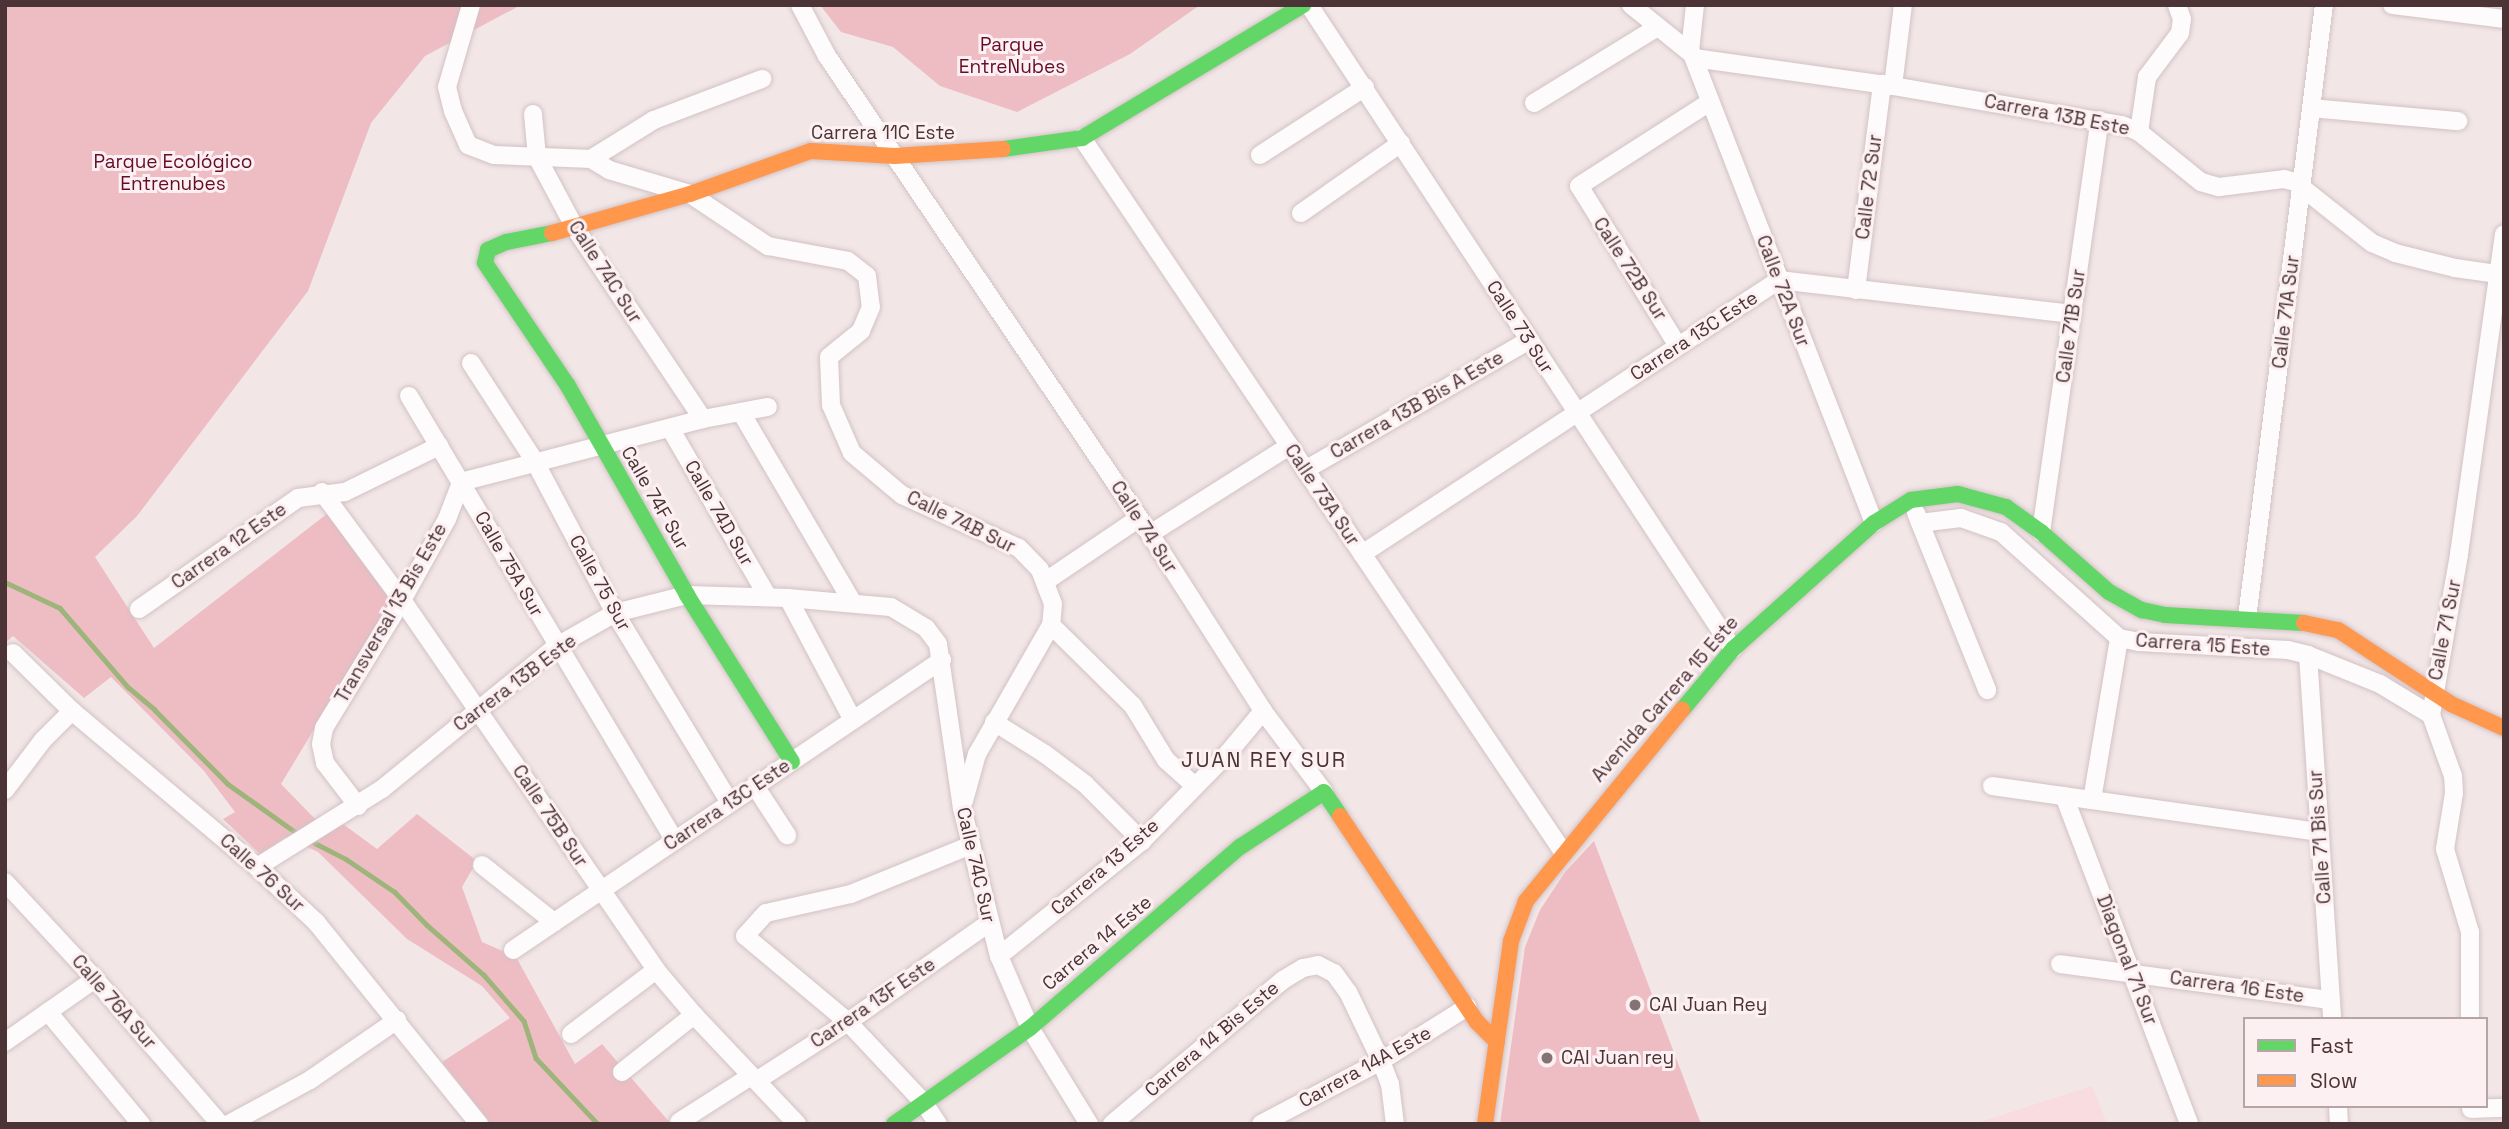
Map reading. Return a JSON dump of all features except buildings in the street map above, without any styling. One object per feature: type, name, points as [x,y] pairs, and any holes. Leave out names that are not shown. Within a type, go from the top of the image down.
[{"type":"street","points":[[471,5],[447,87],[453,111],[468,145],[494,155],[592,159],[609,170],[690,194]]},
{"type":"street","name":"Calle 74 Sur","points":[[800,5],[827,56],[1150,534],[1263,711],[1324,792],[1483,1030],[1497,1042]]},
{"type":"street","name":"Carrera 11C Este","points":[[484,256],[488,250],[506,242],[575,228],[690,194],[811,151],[895,156],[977,153],[1082,138],[1306,5]]},
{"type":"street","name":"Calle 73 Sur","points":[[1306,5],[1365,87],[1733,649]]},
{"type":"street","points":[[1631,5],[1692,55]]},
{"type":"street","name":"Calle 72A Sur","points":[[1695,5],[1692,55],[1874,523]]},
{"type":"street","name":"Calle 72 Sur","points":[[1856,290],[1903,5]]},
{"type":"street","name":"Calle 71A Sur","points":[[2246,618],[2324,5]]},
{"type":"street","points":[[2392,5],[2504,19]]},
{"type":"street","points":[[2139,132],[2147,77],[2175,41],[2179,12]]},
{"type":"street","points":[[1534,103],[1656,27]]},
{"type":"street","name":"Carrera 13B Este","points":[[1692,55],[2100,120],[2139,132],[2201,182],[2219,187],[2284,180],[2301,186]]},
{"type":"street","points":[[592,159],[653,120],[762,79]]},
{"type":"street","points":[[1260,155],[1365,87]]},
{"type":"street","name":"Calle 72B Sur","points":[[1678,346],[1632,269],[1581,193],[1580,183],[1710,102]]},
{"type":"street","points":[[2311,108],[2458,121]]},
{"type":"street","name":"Calle 74C Sur","points":[[533,114],[537,157],[575,228],[703,419]]},
{"type":"street","name":"Calle 71B Sur","points":[[2041,532],[2100,120]]},
{"type":"street","name":"Calle 73A Sur","points":[[1082,138],[1563,852]]},
{"type":"street","points":[[1300,212],[1401,143]]},
{"type":"street","points":[[2301,186],[2372,243],[2395,253],[2455,268],[2501,274]]},
{"type":"street","name":"Calle 74B Sur","points":[[690,194],[768,246],[848,261],[867,276],[871,307],[861,331],[829,357],[831,405],[852,453],[902,495],[1019,548],[1040,570],[1046,581],[1053,604],[1051,625]]},
{"type":"street","name":"Calle 71 Sur","points":[[2470,1017],[2470,932],[2445,849],[2454,793],[2453,776],[2431,715],[2459,554],[2501,274],[2504,234]]},
{"type":"street","name":"Calle 74F Sur","points":[[484,256],[485,263],[513,307],[575,397],[600,446],[687,595],[792,762]]},
{"type":"street","name":"Carrera 13C Este","points":[[1362,554],[1779,281],[2072,314]]},
{"type":"street","name":"Carrera 13B Bis A Este","points":[[1305,470],[1529,340]]},
{"type":"street","name":"Calle 75 Sur","points":[[471,363],[534,460],[615,613],[730,803]]},
{"type":"street","name":"Calle 75A Sur","points":[[409,396],[674,841]]},
{"type":"street","points":[[461,482],[534,460],[703,419],[742,414],[768,407]]},
{"type":"street","points":[[742,414],[853,603]]},
{"type":"street","name":"Calle 74D Sur","points":[[670,428],[768,597]]},
{"type":"street","name":"Carrera 12 Este","points":[[139,609],[298,498],[322,492],[345,492],[439,446]]},
{"type":"street","points":[[1150,534],[1289,446]]},
{"type":"street","name":"Transversal 13 Bis Este","points":[[358,806],[336,781],[325,763],[321,744],[324,728],[402,600],[447,519],[461,482]]},
{"type":"street","name":"Calle 75B Sur","points":[[322,492],[402,600],[656,970],[694,1015],[797,1124]]},
{"type":"street","name":"Avenida Carrera 15 Este","points":[[1485,1124],[1511,941],[1517,921],[1536,884],[1733,649],[1874,523],[1911,500],[1947,494],[1982,498],[2006,507],[2041,532],[2125,603],[2165,615],[2319,624],[2338,630],[2433,693],[2504,728]]},
{"type":"street","points":[[1911,500],[1986,690]]},
{"type":"street","points":[[1046,581],[1139,518]]},
{"type":"street","name":"Carrera 15 Este","points":[[1920,523],[1961,518],[2001,532],[2119,638],[2288,650],[2308,655],[2380,684],[2431,715]]},
{"type":"street","name":"Carrera 13B Este","points":[[257,867],[358,806],[410,768],[477,709],[557,646],[615,613],[687,595],[788,598],[891,607]]},
{"type":"street","points":[[788,598],[853,720]]},
{"type":"street","name":"Calle 74C Sur","points":[[891,607],[926,628],[938,644],[962,808],[999,956],[1030,1028],[1089,1124]]},
{"type":"street","points":[[962,808],[977,754],[1051,625],[1133,706],[1166,760],[1194,785]]},
{"type":"street","points":[[2092,800],[2119,638]]},
{"type":"street","name":"Calle 76 Sur","points":[[13,653],[72,711],[257,867],[316,922],[479,1124]]},
{"type":"street","name":"Calle 71 Bis Sur","points":[[2308,655],[2332,1017]]},
{"type":"street","name":"Carrera 13C Este","points":[[513,950],[942,660]]},
{"type":"street","points":[[5,790],[43,740],[72,711]]},
{"type":"street","name":"Carrera 13 Este","points":[[999,956],[1142,841],[1228,753],[1263,711]]},
{"type":"street","points":[[994,722],[1045,754],[1085,784],[1142,841]]},
{"type":"street","points":[[755,786],[787,835]]},
{"type":"street","points":[[1992,786],[2320,832]]},
{"type":"street","name":"Carrera 14 Este","points":[[894,1124],[1030,1028],[1240,847],[1324,792]]},
{"type":"street","name":"Diagonal 71 Sur","points":[[2064,796],[2189,1124]]},
{"type":"street","points":[[938,1124],[924,1103],[848,1022],[745,936],[766,913],[851,894],[971,845]]},
{"type":"street","points":[[482,865],[554,922]]},
{"type":"street","name":"Calle 76A Sur","points":[[5,882],[95,979],[220,1124]]},
{"type":"street","name":"Carrera 13F Este","points":[[679,1122],[848,1022],[989,923]]},
{"type":"street","name":"Carrera 16 Este","points":[[2060,964],[2331,1000]]},
{"type":"street","name":"Carrera 14 Bis Este","points":[[1112,1124],[1283,980],[1303,968],[1318,965],[1334,973],[1348,992],[1381,1061]]},
{"type":"street","points":[[571,1034],[656,970]]},
{"type":"street","points":[[5,1042],[95,979]]},
{"type":"street","name":"Carrera 14A Este","points":[[1261,1124],[1381,1061],[1467,1007]]},
{"type":"street","points":[[48,1012],[141,1124]]},
{"type":"street","points":[[622,1072],[694,1015]]},
{"type":"street","points":[[240,1121],[310,1080],[397,1020]]},
{"type":"street","points":[[1381,1061],[1390,1084],[1395,1124]]},
{"type":"street","points":[[2471,1113],[2504,1108]]},
{"type":"shaded area","points":[[2092,1086],[2107,1124],[1980,1124],[1980,1122]]},
{"type":"green space","name":"Parque Ecológico Entrenubes","points":[[5,5],[521,5],[425,56],[371,123],[308,291],[137,516],[95,557],[154,648],[328,513],[392,600],[281,784],[316,820],[328,813],[377,849],[417,814],[477,861],[462,887],[482,942],[516,957],[575,1064],[602,1044],[671,1124],[491,1124],[442,1062],[510,1018],[482,986],[407,939],[318,852],[286,837],[260,854],[223,819],[235,812],[204,771],[111,677],[84,698],[13,636],[5,643]]},
{"type":"green space","name":"Parque EntreNubes","points":[[820,5],[1200,5],[1130,54],[1017,112],[940,86],[893,47],[841,32]]},
{"type":"green space","points":[[1594,841],[1701,1124],[1500,1124],[1525,947],[1540,910],[1565,872]]},
{"type":"waterway","points":[[5,582],[60,608],[128,687],[155,710],[228,784],[298,834]]},
{"type":"waterway","points":[[309,840],[346,859],[395,892],[427,925],[484,975],[524,1021],[536,1058],[598,1124]]},
{"type":"traffic: fast","points":[[1003,149],[1082,138],[1303,5]]},
{"type":"traffic: fast","points":[[552,233],[506,242],[488,250],[485,263],[568,386],[687,595],[792,762]]},
{"type":"traffic: fast","points":[[1682,710],[1733,649],[1874,523],[1911,500],[1958,494],[2006,507],[2041,532],[2109,592],[2142,610],[2165,615],[2304,623]]},
{"type":"traffic: fast","points":[[894,1124],[1030,1028],[1240,847],[1324,792],[1340,816]]},
{"type":"traffic: slow","points":[[552,233],[690,194],[811,151],[895,156],[1003,149]]},
{"type":"traffic: slow","points":[[2304,623],[2338,630],[2451,704],[2504,728]]},
{"type":"traffic: slow","points":[[1485,1124],[1511,941],[1526,901],[1682,710]]},
{"type":"traffic: slow","points":[[1340,816],[1477,1022],[1497,1042]]},
{"type":"place","name":"CAI Juan Rey","points":[[1635,1005]]},
{"type":"place","name":"CAI Juan rey","points":[[1547,1058]]},
{"type":"district","name":"JUAN REY SUR","points":[[1264,760]]}]
